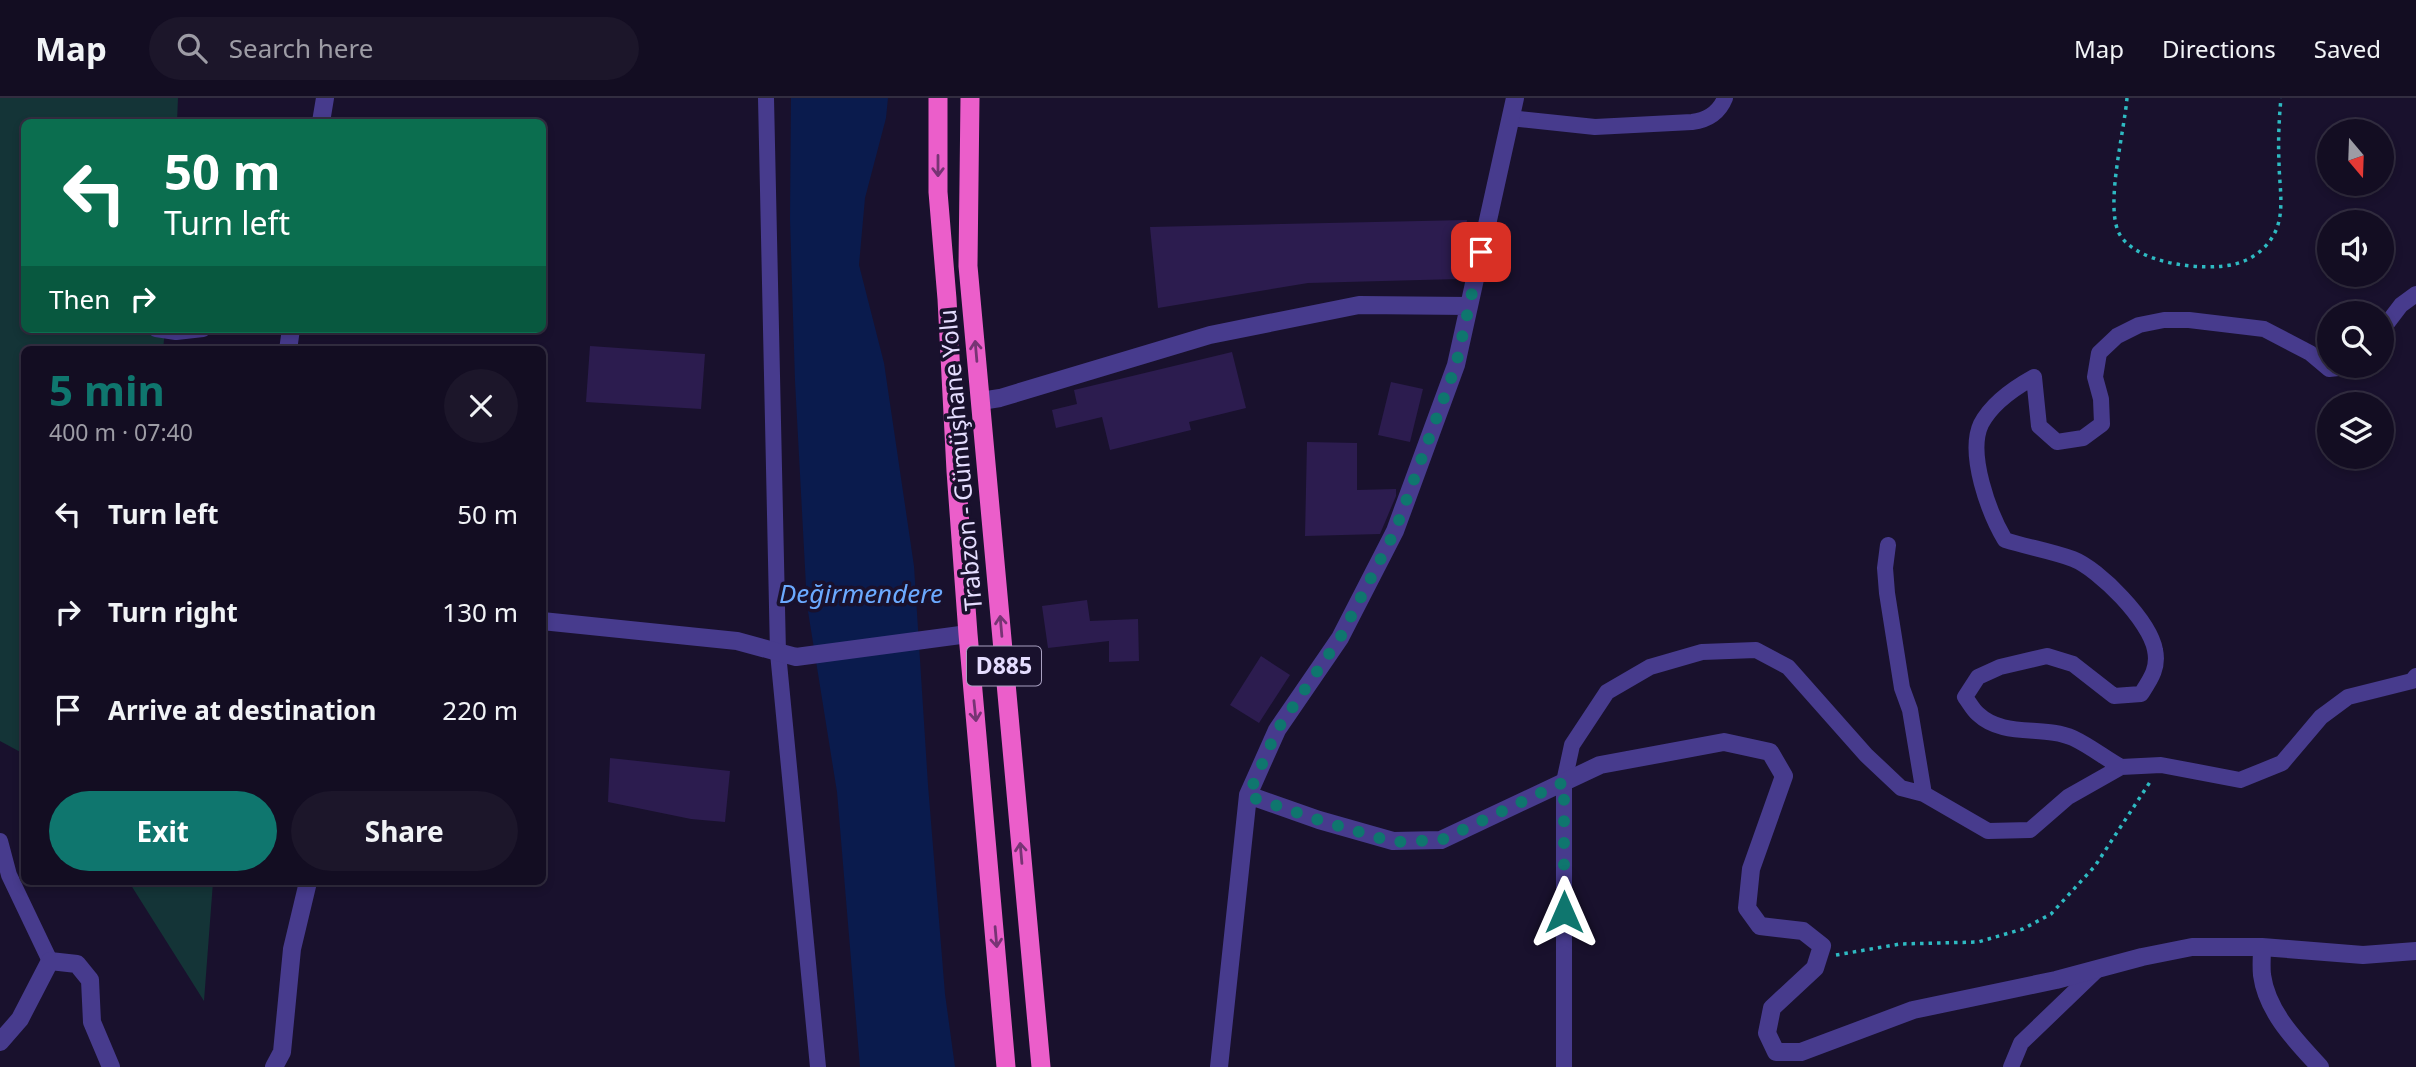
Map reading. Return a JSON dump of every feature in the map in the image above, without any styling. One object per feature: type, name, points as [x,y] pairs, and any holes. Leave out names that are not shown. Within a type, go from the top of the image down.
[{"type":"highway","name":"Trabzon - Gümüşhane Yolu","points":[[938,98],[938,192],[968,634],[1006,1067]]},
{"type":"highway","name":"Trabzon - Gümüşhane Yolu","points":[[970,98],[968,266],[1041,1067]]},
{"type":"street","points":[[322,119],[325,98]]},
{"type":"street","points":[[766,98],[778,653],[818,1067]]},
{"type":"street","points":[[1219,1067],[1248,796],[1277,730],[1340,638],[1395,531],[1456,365],[1515,98]]},
{"type":"street","points":[[1510,118],[1595,127],[1692,122],[1704,120],[1720,110],[1725,98]]},
{"type":"street","points":[[2394,314],[2416,294]]},
{"type":"street","points":[[981,401],[1000,398],[1210,335],[1359,305],[1469,306]]},
{"type":"street","points":[[2121,767],[2073,738],[2049,731],[2000,726],[1979,716],[1965,697],[1978,677],[2000,667],[2047,656],[2073,664],[2114,696],[2141,694],[2155,673],[2155,649],[2144,627],[2114,587],[2075,560],[2005,540],[1993,519],[1976,450],[1981,425],[1995,405],[2012,389],[2034,377],[2039,426],[2057,442],[2083,438],[2102,424],[2101,399],[2095,377],[2099,353],[2117,336],[2139,325],[2164,320],[2189,320],[2263,329],[2317,359]]},
{"type":"street","points":[[1888,545],[1885,568],[1887,593],[1902,688],[1910,710],[1924,794]]},
{"type":"street","points":[[546,621],[737,641],[796,657],[968,634]]},
{"type":"street","points":[[1564,1067],[1564,782],[1572,745],[1607,692],[1650,667],[1702,652],[1756,650],[1788,667],[1866,755],[1900,788],[1924,794],[1988,831],[2030,830],[2068,797],[2121,767],[2161,765],[2240,780],[2282,763],[2321,717],[2348,696],[2412,681],[2416,676]]},
{"type":"street","points":[[1248,796],[1393,842],[1441,840],[1600,765],[1724,742],[1770,752],[1784,776],[1751,869],[1746,908],[1760,926],[1803,931],[1822,946],[1815,968],[1772,1008],[1767,1033],[1776,1052],[1801,1052],[1913,1010],[2056,980],[2192,947],[2262,947],[2363,955],[2416,951]]},
{"type":"street","points":[[0,841],[9,875],[50,961]]},
{"type":"street","points":[[274,1067],[282,1052],[292,949],[307,885]]},
{"type":"street","points":[[2262,947],[2262,976],[2273,1007],[2293,1038],[2320,1067]]},
{"type":"street","points":[[0,1042],[20,1019],[50,961]]},
{"type":"street","points":[[50,961],[77,964],[90,980],[92,1022],[111,1067]]},
{"type":"street","points":[[2011,1067],[2021,1043],[2099,968]]},
{"type":"path","points":[[2127,98],[2115,185],[2114,209],[2119,233],[2136,251],[2161,261],[2212,267],[2236,264],[2259,254],[2274,235],[2280,211],[2278,163],[2281,98]]},
{"type":"path","points":[[1815,968],[1838,954],[1865,949],[1900,944],[1978,942],[2023,929],[2051,914],[2095,866],[2161,765]]},
{"type":"green space","points":[[0,98],[178,98],[177,119],[21,119],[21,333],[165,333],[163,346],[21,346],[21,752],[0,741]]},
{"type":"green space","points":[[131,885],[213,885],[204,1001]]},
{"type":"water","name":"Değirmendere","points":[[791,98],[888,98],[886,118],[865,198],[859,265],[884,363],[914,566],[945,994],[955,1067],[860,1067],[837,792],[807,605],[795,381],[790,219]]},
{"type":"building","points":[[1467,220],[1458,279],[1308,283],[1158,308],[1150,227]]},
{"type":"building","points":[[590,346],[705,354],[701,409],[586,402]]},
{"type":"building","points":[[1232,352],[1246,408],[1189,422],[1191,430],[1110,450],[1102,417],[1056,428],[1052,410],[1077,404],[1074,390]]},
{"type":"building","points":[[1391,382],[1423,389],[1410,442],[1378,435]]},
{"type":"building","points":[[1307,442],[1357,443],[1357,490],[1396,489],[1396,496],[1380,534],[1305,536]]},
{"type":"building","points":[[1087,600],[1090,621],[1138,619],[1139,661],[1109,662],[1109,641],[1048,648],[1042,606]]},
{"type":"building","points":[[1261,656],[1290,675],[1259,723],[1230,705]]},
{"type":"building","points":[[610,758],[730,771],[725,822],[691,819],[608,802]]},
{"type":"route","points":[[1481,252],[1456,365],[1395,531],[1340,638],[1277,730],[1248,796],[1393,842],[1441,840],[1564,782],[1564,912]]}]
